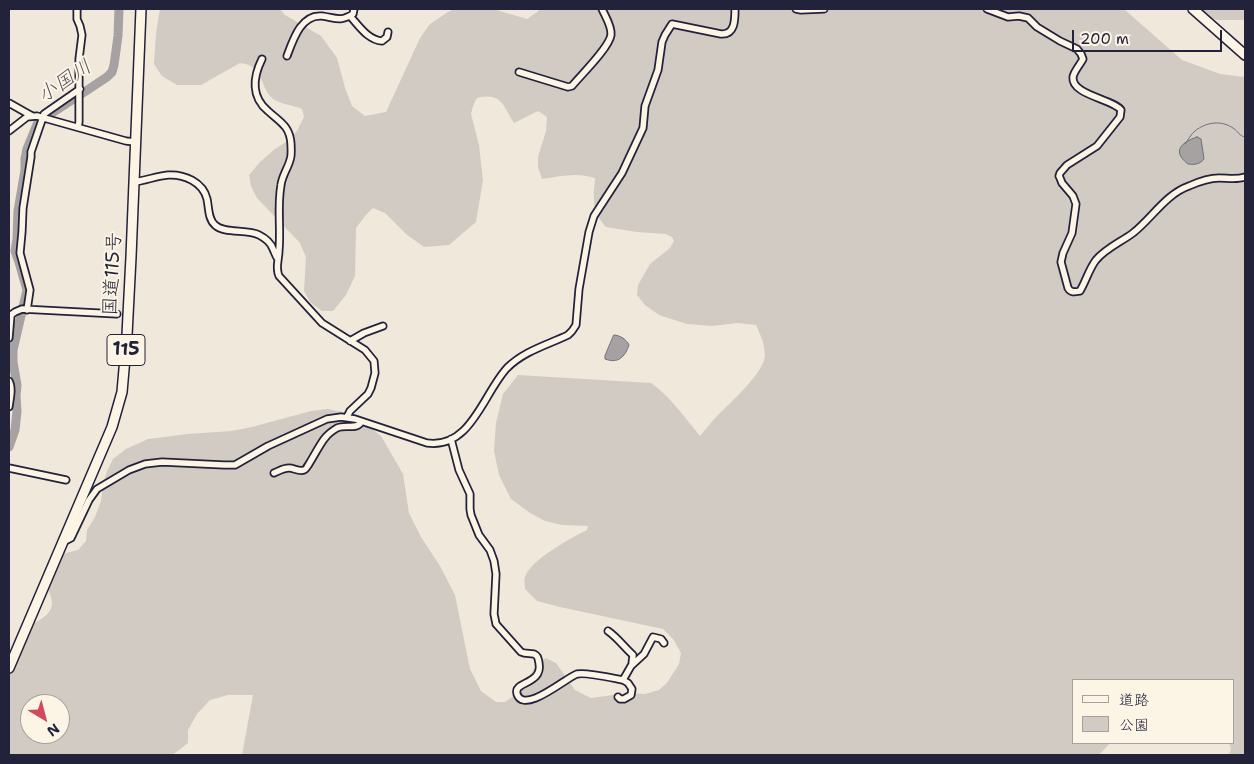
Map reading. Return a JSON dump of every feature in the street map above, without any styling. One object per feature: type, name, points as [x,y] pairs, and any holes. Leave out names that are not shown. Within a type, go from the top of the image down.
[{"type":"highway","name":"国道115号","points":[[9,668],[112,427],[122,392],[130,282],[141,9]]},
{"type":"highway","points":[[1193,9],[1245,55]]},
{"type":"street","points":[[77,9],[77,19],[82,35],[79,59],[78,127]]},
{"type":"street","points":[[287,56],[297,32],[305,22],[318,16],[337,20],[342,19],[353,14],[354,9]]},
{"type":"street","points":[[520,72],[560,85],[572,86],[604,50],[611,37],[609,24],[602,9]]},
{"type":"street","points":[[62,542],[71,538],[94,492],[123,472],[145,464],[162,462],[235,465],[268,446],[323,421],[337,417],[347,417],[427,443],[443,442],[460,434],[468,426],[508,368],[529,352],[564,336],[574,329],[589,232],[594,216],[622,173],[644,128],[645,106],[658,70],[662,42],[669,28],[672,24],[727,34],[734,24],[735,9]]},
{"type":"street","points":[[796,9],[824,9]]},
{"type":"street","points":[[987,9],[1008,16],[1028,18],[1037,27],[1077,50],[1083,60],[1074,74],[1074,82],[1078,88],[1096,98],[1117,106],[1121,110],[1120,117],[1097,146],[1063,168],[1059,176],[1062,183],[1072,194],[1076,204],[1072,233],[1060,262],[1070,290],[1075,292],[1080,290],[1100,256],[1134,232],[1166,200],[1181,189],[1217,178],[1235,179],[1245,177]]},
{"type":"street","points":[[350,16],[375,40],[382,41],[387,37],[388,32]]},
{"type":"street","points":[[262,59],[254,82],[256,94],[261,104],[283,123],[291,142],[290,159],[280,191],[280,242],[276,268],[279,276],[322,323],[365,350],[375,364],[375,373],[368,394],[350,411],[347,417]]},
{"type":"street","points":[[27,310],[30,290],[20,253],[22,216],[31,152],[45,112],[80,89]]},
{"type":"street","points":[[9,103],[32,116],[135,142]]},
{"type":"street","points":[[9,131],[24,119],[32,116]]},
{"type":"street","points":[[134,182],[167,175],[179,175],[192,180],[206,195],[210,218],[216,226],[222,229],[245,231],[259,235],[271,245],[278,259]]},
{"type":"street","points":[[9,338],[11,315],[18,310],[117,314]]},
{"type":"street","points":[[350,341],[383,326]]},
{"type":"street","points":[[9,380],[11,383],[9,407]]},
{"type":"street","points":[[274,473],[286,468],[305,470],[324,438],[341,426],[357,426],[361,422]]},
{"type":"street","points":[[452,439],[460,470],[470,494],[471,515],[479,535],[493,557],[496,574],[494,614],[496,624],[521,652],[524,654],[534,654],[538,658],[540,668],[537,676],[519,687],[517,691],[518,696],[527,700],[536,698],[578,674],[623,680],[630,685],[632,692],[624,700],[618,696]]},
{"type":"street","points":[[9,468],[66,480]]},
{"type":"street","points":[[608,632],[619,640],[624,648],[633,655],[632,664],[623,680]]},
{"type":"street","points":[[632,664],[642,657],[653,637],[661,639],[664,643]]},
{"type":"green space","points":[[160,9],[280,9],[285,15],[321,36],[337,58],[352,106],[365,116],[386,112],[420,38],[430,24],[454,9],[493,9],[527,19],[540,9],[1124,9],[1182,60],[1220,74],[1245,77],[1245,755],[1229,755],[1231,749],[1229,744],[1234,744],[1234,679],[1072,679],[1072,744],[1109,744],[1099,755],[242,755],[253,695],[228,695],[210,700],[197,714],[188,730],[188,743],[172,755],[9,755],[9,675],[27,627],[43,618],[51,608],[52,599],[47,587],[62,554],[78,550],[86,541],[87,530],[95,517],[101,501],[103,484],[113,459],[126,449],[148,439],[231,431],[311,411],[328,409],[352,414],[381,436],[403,474],[409,513],[455,595],[470,669],[481,691],[496,702],[505,702],[518,693],[538,663],[546,658],[556,663],[575,690],[591,698],[628,693],[645,694],[659,690],[667,683],[679,664],[681,653],[673,639],[663,629],[537,601],[525,589],[525,577],[528,570],[552,550],[587,530],[588,526],[562,525],[545,521],[511,499],[499,475],[494,451],[496,423],[503,394],[518,375],[651,383],[671,401],[700,436],[753,378],[759,370],[765,355],[763,343],[756,325],[737,323],[712,326],[687,324],[659,315],[645,305],[637,295],[638,285],[650,264],[670,248],[674,241],[672,237],[666,234],[606,227],[595,207],[595,178],[575,175],[542,179],[538,167],[538,157],[546,131],[547,117],[538,111],[514,123],[501,102],[492,97],[477,98],[471,114],[479,145],[483,180],[476,222],[449,245],[424,247],[406,234],[385,213],[373,208],[356,228],[355,276],[346,295],[333,311],[322,311],[310,302],[304,291],[306,257],[300,243],[257,198],[251,186],[249,175],[260,162],[297,131],[304,117],[302,109],[273,99],[268,94],[254,68],[240,63],[201,85],[177,85],[162,76],[154,64]]},
{"type":"green space","points":[[1188,9],[1245,9],[1245,18],[1243,20],[1217,20]]},
{"type":"shaded area","points":[[1197,137],[1201,139],[1204,159],[1197,164],[1188,164],[1180,155],[1180,147]]},
{"type":"shaded area","points":[[614,335],[623,338],[629,345],[623,356],[614,361],[605,359],[605,356]]},
{"type":"waterway","name":"小国川","points":[[9,447],[15,430],[17,411],[17,385],[13,350],[27,290],[15,251],[18,211],[27,149],[38,122],[112,72],[118,36],[119,9]]},
{"type":"waterway","points":[[1185,144],[1195,131],[1214,123],[1228,125],[1245,137]]}]
